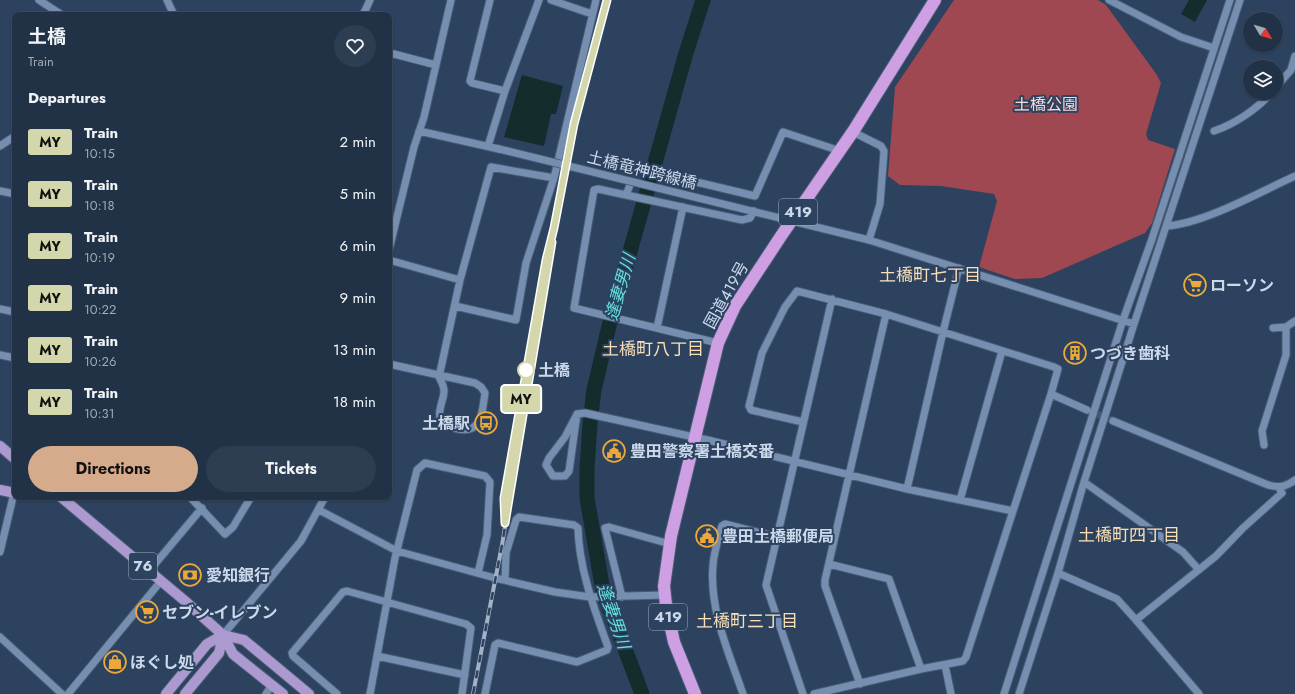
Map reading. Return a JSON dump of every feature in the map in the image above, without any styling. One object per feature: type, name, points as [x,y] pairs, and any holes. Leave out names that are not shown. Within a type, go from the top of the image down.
[{"type":"highway","name":"国道419号","points":[[695,694],[674,642],[665,595],[666,569],[670,544],[694,438],[718,342],[735,306],[853,132],[935,0]]},
{"type":"main road","points":[[0,446],[12,456]]},
{"type":"main road","points":[[0,490],[12,492]]},
{"type":"main road","name":"76","points":[[65,500],[223,635],[233,654],[283,694]]},
{"type":"main road","points":[[166,694],[207,644],[223,635]]},
{"type":"main road","points":[[185,694],[219,653],[223,635]]},
{"type":"main road","name":"76","points":[[223,635],[244,640],[309,694]]},
{"type":"street","points":[[39,0],[57,12]]},
{"type":"street","points":[[167,0],[173,12]]},
{"type":"street","points":[[364,12],[370,0]]},
{"type":"street","points":[[392,238],[451,0]]},
{"type":"street","points":[[490,0],[470,81],[505,91]]},
{"type":"street","points":[[488,146],[505,91],[539,0]]},
{"type":"street","points":[[551,0],[592,14]]},
{"type":"street","points":[[454,306],[516,320],[526,263],[554,178],[596,0]]},
{"type":"street","points":[[1109,0],[1181,37],[1214,48]]},
{"type":"street","points":[[1004,694],[1123,320],[1152,239],[1230,0]]},
{"type":"street","points":[[1019,694],[1058,573],[1084,482],[1134,324],[1240,0]]},
{"type":"street","points":[[392,54],[436,65]]},
{"type":"street","points":[[1283,79],[1291,70],[1295,56]]},
{"type":"street","points":[[1214,131],[1228,127],[1265,100]]},
{"type":"street","name":"土橋竜神跨線橋","points":[[419,131],[488,146],[869,240],[1134,324]]},
{"type":"street","points":[[663,174],[755,196],[783,132],[840,151]]},
{"type":"street","points":[[853,132],[880,146],[884,151],[880,204],[869,240]]},
{"type":"street","points":[[1,142],[12,137]]},
{"type":"street","points":[[392,365],[439,377],[475,384],[481,387],[485,393],[481,417],[473,428],[466,430],[450,427],[444,424],[440,419],[444,390],[439,377],[460,280],[491,167],[554,178]]},
{"type":"street","points":[[1167,226],[1177,225],[1201,217],[1295,176]]},
{"type":"street","points":[[628,196],[630,185]]},
{"type":"street","points":[[718,342],[574,308],[594,190],[598,189],[742,220],[750,218],[754,211]]},
{"type":"street","points":[[0,191],[12,193]]},
{"type":"street","points":[[657,328],[683,207]]},
{"type":"street","points":[[392,261],[460,280]]},
{"type":"street","points":[[907,489],[959,268]]},
{"type":"street","points":[[803,422],[751,410],[749,406],[762,353],[776,323],[794,293],[797,291],[886,314],[1058,369],[966,657],[963,661],[921,669],[814,694]]},
{"type":"street","points":[[803,694],[766,585],[832,299]]},
{"type":"street","points":[[0,309],[12,311]]},
{"type":"street","points":[[860,684],[825,586],[886,314]]},
{"type":"street","points":[[1274,328],[1286,326],[1295,321]]},
{"type":"street","points":[[1264,445],[1262,431],[1286,355],[1286,326]]},
{"type":"street","points":[[960,500],[1002,351]]},
{"type":"street","points":[[0,354],[12,357]]},
{"type":"street","points":[[444,390],[460,381]]},
{"type":"street","points":[[1051,394],[1087,410]]},
{"type":"street","points":[[577,414],[585,413],[606,417],[907,489],[1013,511]]},
{"type":"street","points":[[577,414],[569,471],[565,476],[553,476],[546,465],[549,458],[565,437],[577,414]]},
{"type":"street","points":[[1113,421],[1268,486],[1279,488],[1295,480]]},
{"type":"street","points":[[370,694],[386,602],[397,551],[417,470],[425,463],[485,476],[490,482],[487,535],[478,573]]},
{"type":"street","points":[[1084,482],[1183,552],[1199,570]]},
{"type":"street","points":[[1136,620],[1216,556],[1243,528],[1282,493],[1279,488]]},
{"type":"street","points":[[0,552],[13,500]]},
{"type":"street","points":[[193,500],[225,534],[233,527],[249,500]]},
{"type":"street","points":[[223,635],[301,541],[324,500]]},
{"type":"street","points":[[149,571],[202,508]]},
{"type":"street","points":[[319,510],[397,551],[505,580],[555,592],[590,597],[665,595]]},
{"type":"street","points":[[485,694],[495,645],[498,643],[577,662],[607,650],[608,647],[590,597],[578,543],[578,528],[574,525],[519,517],[516,520],[506,553],[505,580]]},
{"type":"street","points":[[743,694],[716,613],[712,566],[714,555],[722,526],[725,524],[777,537]]},
{"type":"street","points":[[620,597],[605,528],[609,527],[670,544]]},
{"type":"street","points":[[829,564],[889,579],[921,669]]},
{"type":"street","points":[[1058,573],[1117,599],[1199,694]]},
{"type":"street","points":[[68,694],[161,581]]},
{"type":"street","points":[[338,694],[293,656],[292,653],[344,592],[347,591],[466,624],[471,628],[462,694]]},
{"type":"street","points":[[0,638],[62,694]]},
{"type":"street","points":[[377,656],[465,675]]},
{"type":"street","points":[[945,665],[951,694]]},
{"type":"street","points":[[266,694],[272,685]]},
{"type":"green space","name":"土橋公園","points":[[954,0],[1098,0],[1106,5],[1157,75],[1161,83],[1146,134],[1148,140],[1175,149],[1152,223],[1145,233],[1042,278],[1015,279],[979,267],[997,201],[994,194],[941,186],[900,185],[888,176],[895,87]]},
{"type":"shaded area","points":[[1189,0],[1207,0],[1195,22],[1181,14]]},
{"type":"shaded area","points":[[522,75],[563,86],[556,114],[551,114],[544,146],[504,137]]},
{"type":"waterway","name":"逢妻男川","points":[[642,694],[603,591],[587,498],[590,423],[594,390],[609,326],[686,53],[703,0]]},
{"type":"tunnel","points":[[1088,410],[1113,421]]},
{"type":"railway","points":[[473,694],[502,545],[554,228],[574,124],[607,0]]},
{"type":"train","name":"MY","points":[[552,242],[505,523],[504,498],[541,282],[554,228],[574,124],[607,0]]},
{"type":"place","name":"ローソン","points":[[1195,285]]},
{"type":"place","name":"つづき歯科","points":[[1075,353]]},
{"type":"place","name":"土橋","points":[[526,370]]},
{"type":"place","name":"土橋駅","points":[[486,423]]},
{"type":"place","name":"豊田警察署土橋交番","points":[[614,451]]},
{"type":"place","name":"豊田土橋郵便局","points":[[707,536]]},
{"type":"place","name":"愛知銀行","points":[[190,575]]},
{"type":"place","name":"セブン-イレブン","points":[[147,612]]},
{"type":"place","name":"ほぐし処","points":[[115,662]]},
{"type":"district","name":"土橋町七丁目","points":[[930,275]]},
{"type":"district","name":"土橋町八丁目","points":[[653,349]]},
{"type":"district","name":"土橋町四丁目","points":[[1129,535]]},
{"type":"district","name":"土橋町三丁目","points":[[747,621]]}]
